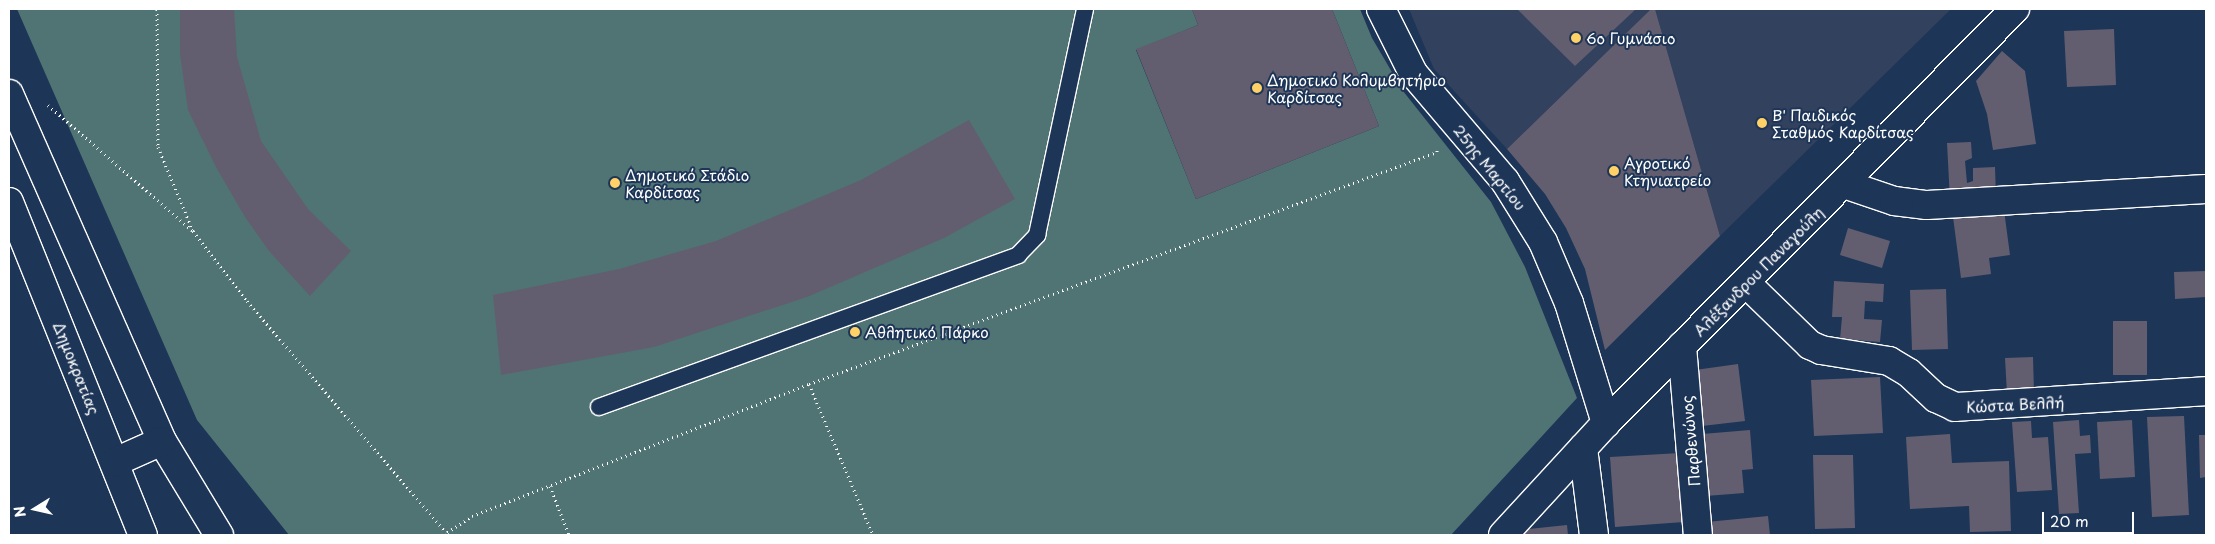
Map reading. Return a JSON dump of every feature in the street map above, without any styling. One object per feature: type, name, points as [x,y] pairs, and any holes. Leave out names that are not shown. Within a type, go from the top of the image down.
[{"type":"street","name":"25ης Μαρτίου","points":[[1381,9],[1413,73],[1505,181],[1543,242],[1569,303],[1606,423]]},
{"type":"street","name":"Αλέξανδρου Παναγούλη","points":[[1503,535],[1606,423],[2015,9]]},
{"type":"street","points":[[9,94],[162,442],[219,535]]},
{"type":"street","points":[[1844,184],[1894,201],[1927,205],[2206,189]]},
{"type":"street","name":"Δημοκρατίας","points":[[9,202],[143,535]]},
{"type":"street","name":"Κώστα Βελλή","points":[[1746,283],[1810,345],[1821,350],[1889,361],[1909,373],[1936,398],[1955,407],[1969,408],[2206,391]]},
{"type":"street","name":"Παρθενώνος","points":[[1682,346],[1698,535]]},
{"type":"street","points":[[115,462],[162,442]]},
{"type":"street","points":[[1584,448],[1594,535]]},
{"type":"lane","points":[[599,407],[1018,255],[1037,235],[1085,9]]},
{"type":"path","points":[[157,9],[158,146],[193,231]]},
{"type":"path","points":[[41,99],[193,231],[247,301],[446,532]]},
{"type":"path","points":[[442,535],[472,516],[809,384],[1437,152]]},
{"type":"path","points":[[809,384],[873,535]]},
{"type":"path","points":[[550,486],[570,535]]},
{"type":"shaded area","points":[[1409,9],[1651,9],[1507,149],[1434,69]]},
{"type":"shaded area","name":"Β' Παιδικός Σταθμός Καρδίτσας","points":[[1655,9],[1951,9],[1720,236]]},
{"type":"green space","name":"Αθλητικό Πάρκο","points":[[17,9],[1192,9],[1198,25],[1136,50],[1196,199],[1379,126],[1332,9],[1360,9],[1372,38],[1403,91],[1491,202],[1525,267],[1577,398],[1451,535],[289,535],[197,420]]},
{"type":"building","points":[[180,9],[234,9],[237,57],[261,141],[308,209],[351,251],[310,296],[269,251],[245,217],[216,167],[188,110],[180,54]]},
{"type":"building","name":"Δημοτικό Κολυμβητήριο Καρδίτσας","points":[[1192,9],[1332,9],[1379,126],[1196,199],[1136,49],[1198,25]]},
{"type":"building","name":"6ο Γυμνάσιο","points":[[1517,9],[1636,9],[1575,66]]},
{"type":"building","name":"Αγροτικό Κτηνιατρείο","points":[[1651,9],[1655,9],[1720,236],[1605,350],[1585,269],[1566,228],[1545,194],[1507,149]]},
{"type":"building","points":[[2114,29],[2116,85],[2067,87],[2064,31]]},
{"type":"building","points":[[2002,51],[2025,71],[2036,144],[1993,150],[1987,114],[1976,81]]},
{"type":"building","points":[[969,120],[1015,199],[944,238],[807,297],[654,347],[501,375],[493,295],[619,269],[716,241],[861,180]]},
{"type":"building","points":[[1971,142],[1972,158],[1965,161],[1967,183],[1973,181],[1973,168],[1995,167],[1996,197],[1950,200],[1947,143]]},
{"type":"building","points":[[2004,210],[2010,255],[1989,258],[1991,274],[1961,278],[1953,217]]},
{"type":"building","points":[[1848,228],[1890,241],[1882,268],[1840,255]]},
{"type":"building","points":[[2206,271],[2206,297],[2175,299],[2174,272]]},
{"type":"building","points":[[1834,281],[1884,284],[1883,302],[1865,301],[1864,319],[1882,320],[1880,342],[1840,339],[1842,317],[1832,317]]},
{"type":"building","points":[[1946,289],[1948,349],[1912,350],[1910,290]]},
{"type":"building","points":[[2113,321],[2147,321],[2147,375],[2113,375]]},
{"type":"building","points":[[2033,357],[2034,392],[2007,394],[2005,358]]},
{"type":"building","points":[[1738,364],[1745,421],[1702,426],[1695,370]]},
{"type":"building","points":[[1880,377],[1883,433],[1814,436],[1811,380]]},
{"type":"building","points":[[2184,416],[2189,515],[2152,517],[2147,417]]},
{"type":"building","points":[[2079,420],[2080,436],[2090,435],[2091,453],[2075,454],[2079,513],[2059,514],[2053,422]]},
{"type":"building","points":[[2132,420],[2135,477],[2100,479],[2097,422]]},
{"type":"building","points":[[2031,421],[2032,438],[2048,437],[2052,490],[2017,492],[2012,422]]},
{"type":"building","points":[[1750,430],[1753,469],[1742,470],[1744,493],[1706,496],[1702,434]]},
{"type":"building","points":[[1950,434],[1952,463],[2009,461],[2011,531],[1970,532],[1969,506],[1910,509],[1906,437]]},
{"type":"building","points":[[2199,435],[2206,435],[2206,477],[2200,478]]},
{"type":"building","points":[[1680,453],[1684,522],[1615,527],[1610,457]]},
{"type":"building","points":[[1813,455],[1853,455],[1855,528],[1815,529]]},
{"type":"building","points":[[1768,516],[1770,535],[1708,535],[1707,522]]},
{"type":"building","points":[[1567,525],[1568,535],[1520,535],[1519,530]]},
{"type":"place","name":"6ο Γυμνάσιο","points":[[1576,38]]},
{"type":"place","name":"Δημοτικό Κολυμβητήριο Καρδίτσας","points":[[1257,88]]},
{"type":"place","name":"Β' Παιδικός Σταθμός Καρδίτσας","points":[[1762,123]]},
{"type":"place","name":"Αγροτικό Κτηνιατρείο","points":[[1614,171]]},
{"type":"place","name":"Δημοτικό Στάδιο Καρδίτσας","points":[[615,183]]},
{"type":"place","name":"Αθλητικό Πάρκο","points":[[855,332]]}]
